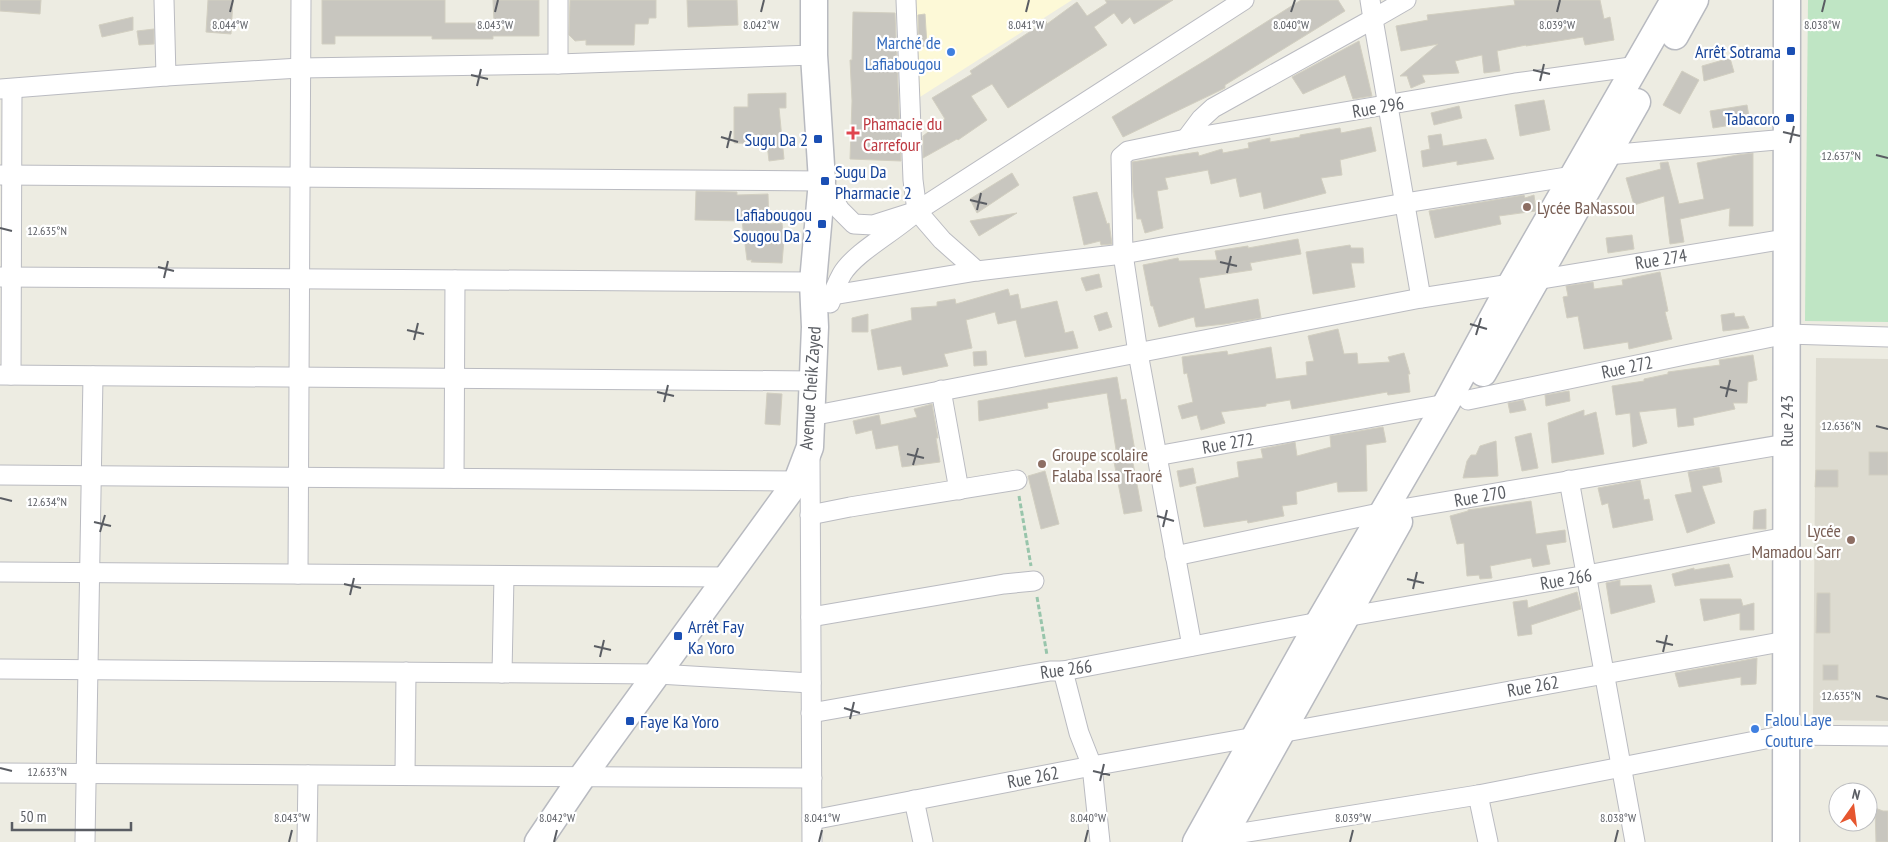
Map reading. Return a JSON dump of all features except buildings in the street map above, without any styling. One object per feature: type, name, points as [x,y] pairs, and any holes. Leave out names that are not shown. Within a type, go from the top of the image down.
[{"type":"street","points":[[164,0],[166,76]]},
{"type":"street","points":[[298,574],[301,0]]},
{"type":"street","points":[[558,0],[558,64]]},
{"type":"street","name":"Avenue Cheik Zayed","points":[[538,842],[582,777],[797,481],[810,447],[815,327],[823,289],[822,181],[814,55],[814,0]]},
{"type":"street","points":[[906,0],[913,180],[916,211],[942,240],[977,271]]},
{"type":"street","points":[[823,289],[856,258],[904,223],[916,211],[1244,0]]},
{"type":"street","points":[[1370,0],[1421,298]]},
{"type":"street","points":[[1186,139],[1201,119],[1213,108],[1406,0]]},
{"type":"street","points":[[1222,839],[1345,617],[1395,511],[1582,179],[1638,66],[1674,0]]},
{"type":"street","points":[[6,277],[455,280],[823,289],[1123,254],[1405,203],[1582,179],[1607,155],[1695,0]]},
{"type":"street","name":"Rue 243","points":[[1786,842],[1787,0]]},
{"type":"street","points":[[813,381],[5,375],[6,89],[166,76],[300,68],[558,64],[814,55]]},
{"type":"street","name":"Rue 296","points":[[1123,254],[1121,157],[1128,151],[1186,139],[1387,105],[1638,66]]},
{"type":"street","points":[[1607,155],[1786,139]]},
{"type":"street","points":[[6,175],[822,181],[840,210],[854,224],[872,225],[916,211]]},
{"type":"street","name":"Rue 274","points":[[811,416],[1421,298],[1786,239]]},
{"type":"street","points":[[1123,254],[1156,456],[1192,646]]},
{"type":"street","points":[[454,478],[455,280]]},
{"type":"street","name":"Rue 272","points":[[1156,456],[1457,402],[1786,334],[1888,337]]},
{"type":"street","points":[[85,842],[93,376]]},
{"type":"street","points":[[941,390],[958,490]]},
{"type":"street","name":"Rue 270","points":[[1175,556],[1395,511],[1786,444]]},
{"type":"street","points":[[810,447],[812,842]]},
{"type":"street","points":[[0,475],[797,481]]},
{"type":"street","points":[[810,515],[1017,480]]},
{"type":"street","points":[[1569,480],[1635,842]]},
{"type":"street","points":[[1196,842],[1320,622],[1395,511]]},
{"type":"street","name":"Rue 266","points":[[1345,617],[1587,575],[1786,537]]},
{"type":"street","points":[[0,572],[728,577]]},
{"type":"street","points":[[502,673],[504,576]]},
{"type":"street","points":[[811,617],[1004,584],[1034,581]]},
{"type":"street","name":"Rue 266","points":[[811,713],[1050,671],[1063,671],[1320,622]]},
{"type":"street","name":"Rue 262","points":[[1280,732],[1786,641]]},
{"type":"street","points":[[0,669],[658,674],[811,682]]},
{"type":"street","points":[[1063,671],[1079,733],[1092,766],[1100,842]]},
{"type":"street","points":[[405,775],[406,672]]},
{"type":"street","points":[[1222,839],[1478,795],[1786,735],[1888,736]]},
{"type":"street","name":"Rue 262","points":[[812,820],[1092,766],[1255,737]]},
{"type":"street","points":[[0,772],[812,778]]},
{"type":"street","points":[[308,775],[308,842]]},
{"type":"street","points":[[1478,795],[1488,842]]},
{"type":"street","points":[[914,800],[923,842]]},
{"type":"shaded area","name":"Marché de Lafiabougou","points":[[912,0],[1072,0],[909,104]]},
{"type":"shaded area","name":"Lycée Mamadou Sarr","points":[[1816,358],[1888,359],[1888,721],[1813,720]]},
{"type":"green space","points":[[1808,0],[1888,0],[1888,322],[1805,321]]},
{"type":"place","name":"Arrêt Sotrama","points":[[1791,51]]},
{"type":"place","name":"Marché de Lafiabougou","points":[[951,52]]},
{"type":"place","name":"Tabacoro","points":[[1790,118]]},
{"type":"place","name":"Phamacie du Carrefour","points":[[853,133]]},
{"type":"place","name":"Sugu Da 2","points":[[818,139]]},
{"type":"place","name":"Sugu Da Pharmacie 2","points":[[825,181]]},
{"type":"place","name":"Lycée BaNassou","points":[[1527,207]]},
{"type":"place","name":"Lafiabougou Sougou Da 2","points":[[822,224]]},
{"type":"place","name":"Groupe scolaire Falaba Issa Traoré","points":[[1042,464]]},
{"type":"place","name":"Lycée Mamadou Sarr","points":[[1851,540]]},
{"type":"place","name":"Arrêt Fay Ka Yoro","points":[[678,636]]},
{"type":"place","name":"Faye Ka Yoro","points":[[630,721]]},
{"type":"place","name":"Falou Laye Couture","points":[[1755,729]]}]
